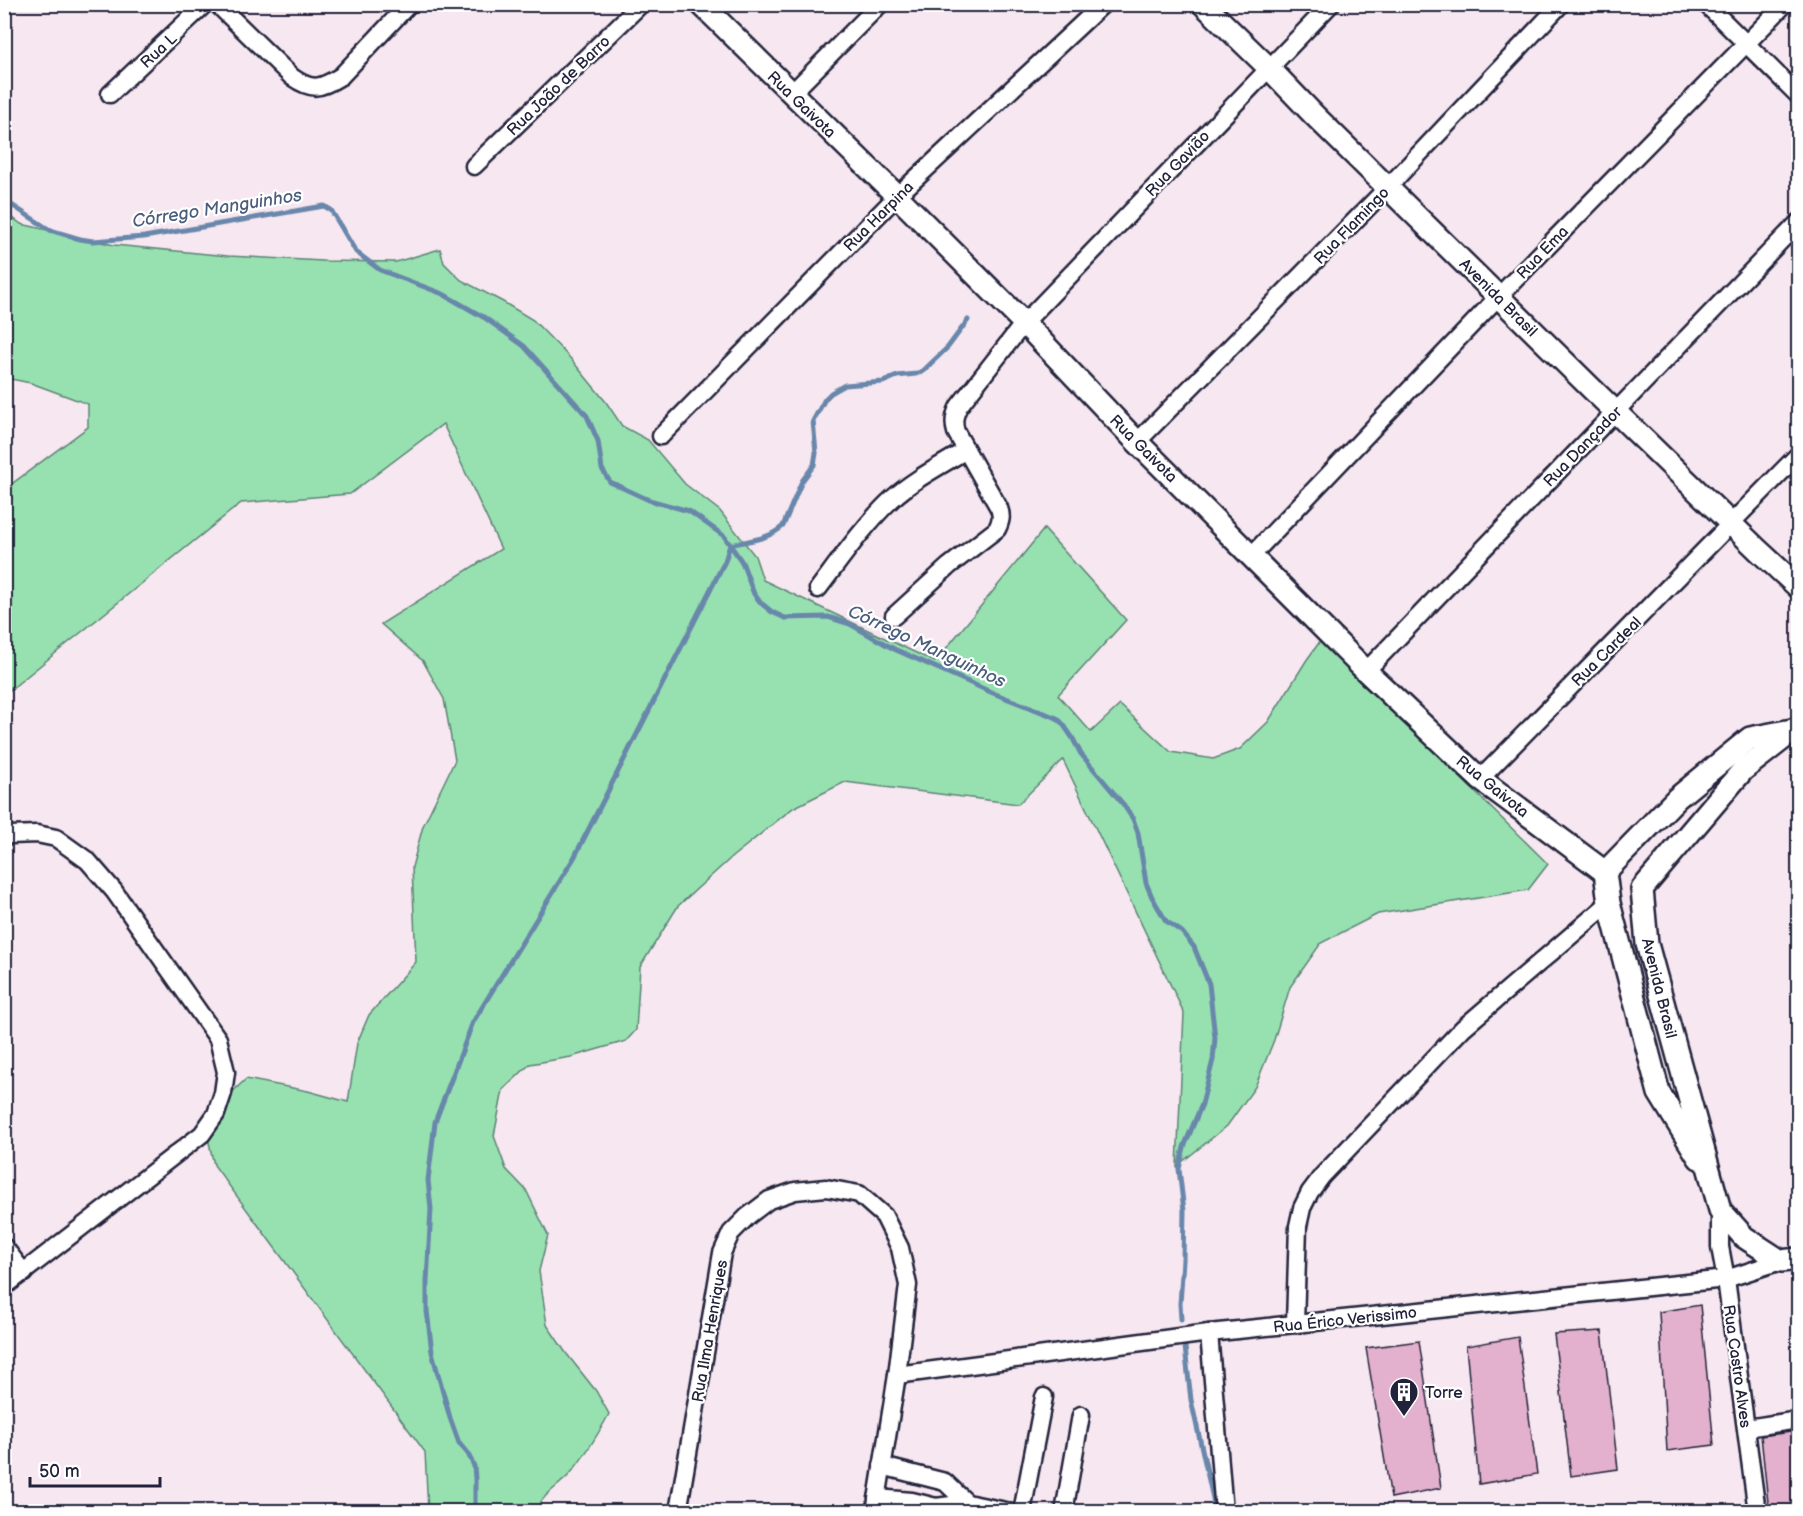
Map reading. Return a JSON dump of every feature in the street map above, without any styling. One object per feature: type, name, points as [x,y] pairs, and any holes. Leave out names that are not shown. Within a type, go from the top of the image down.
[{"type":"street","name":"Rua L","points":[[110,94],[205,4]]},
{"type":"street","points":[[217,4],[292,76],[304,85],[315,87],[328,85],[341,76],[409,4]]},
{"type":"street","name":"Rua João de Barro","points":[[474,166],[641,4]]},
{"type":"street","name":"Rua Gaivota","points":[[701,4],[1024,323],[1137,442],[1366,670],[1480,779],[1605,872]]},
{"type":"street","points":[[791,94],[880,4]]},
{"type":"street","name":"Rua Harpina","points":[[661,436],[897,196],[1103,4]]},
{"type":"street","name":"Avenida Brasil","points":[[1203,4],[1758,550],[1798,586]]},
{"type":"street","name":"Rua Gavião","points":[[966,450],[956,432],[955,413],[1024,323],[1331,4]]},
{"type":"street","name":"Rua Flamingo","points":[[1137,442],[1388,187],[1561,4]]},
{"type":"street","points":[[1706,4],[1798,95]]},
{"type":"street","name":"Rua Ema","points":[[1252,555],[1499,296],[1785,4]]},
{"type":"street","name":"Rua Dançador","points":[[1366,670],[1798,223]]},
{"type":"street","points":[[818,589],[893,498],[912,483],[966,450],[999,508],[1002,515],[1000,523],[997,529],[949,566],[894,616]]},
{"type":"street","name":"Rua Cardeal","points":[[1480,779],[1798,455]]},
{"type":"street","points":[[1711,1178],[1659,1093],[1609,903],[1605,872],[1677,798],[1750,738],[1797,728]]},
{"type":"street","name":"Avenida Brasil","points":[[1790,1260],[1744,1237],[1720,1210],[1647,944],[1642,889],[1743,770],[1797,728]]},
{"type":"street","points":[[4,837],[37,834],[56,838],[88,861],[114,891],[218,1039],[226,1072],[223,1093],[216,1114],[202,1134],[4,1287]]},
{"type":"street","points":[[1295,1324],[1298,1226],[1302,1208],[1310,1192],[1322,1176],[1463,1028],[1609,903]]},
{"type":"street","name":"Rua Ilma Henriques","points":[[678,1512],[722,1254],[731,1233],[769,1200],[795,1191],[826,1188],[859,1194],[884,1216],[900,1248],[908,1285],[897,1375],[876,1505]]},
{"type":"street","points":[[1720,1210],[1720,1247],[1726,1279],[1790,1260]]},
{"type":"street","points":[[4,1247],[24,1273]]},
{"type":"street","name":"Rua Érico Verissimo","points":[[897,1375],[1204,1334],[1726,1279]]},
{"type":"street","name":"Rua Castro Alves","points":[[1726,1279],[1757,1512]]},
{"type":"street","points":[[1204,1334],[1224,1512]]},
{"type":"street","points":[[1022,1512],[1044,1397]]},
{"type":"street","points":[[1064,1512],[1081,1414]]},
{"type":"street","points":[[1747,1428],[1798,1420]]},
{"type":"street","points":[[882,1466],[945,1482],[966,1507]]},
{"type":"street","points":[[876,1505],[912,1501],[936,1507],[966,1507],[1011,1512]]},
{"type":"green space","points":[[4,211],[21,224],[114,245],[228,256],[396,262],[440,249],[444,263],[461,280],[533,320],[570,358],[606,402],[622,426],[648,440],[685,484],[720,511],[755,556],[763,580],[935,662],[1044,529],[1126,620],[1058,695],[1091,732],[1120,705],[1171,752],[1213,759],[1240,749],[1268,722],[1321,640],[1548,864],[1528,890],[1378,914],[1321,943],[1290,987],[1274,1040],[1255,1087],[1227,1126],[1177,1166],[1184,1013],[1063,760],[1018,804],[845,782],[793,808],[732,857],[678,906],[640,967],[636,1030],[626,1041],[571,1057],[530,1064],[503,1090],[494,1136],[506,1169],[526,1190],[548,1235],[539,1271],[547,1325],[596,1391],[609,1414],[576,1467],[547,1495],[535,1511],[428,1511],[425,1452],[214,1165],[208,1138],[225,1099],[246,1079],[308,1091],[348,1102],[357,1043],[369,1015],[416,962],[412,867],[423,826],[455,760],[444,699],[423,661],[381,624],[501,549],[443,424],[350,494],[241,503],[5,694],[5,489],[88,427],[88,404],[31,383],[5,378]]},
{"type":"building","points":[[1700,1305],[1714,1445],[1667,1451],[1659,1312]]},
{"type":"building","points":[[1602,1331],[1618,1469],[1571,1476],[1554,1334]]},
{"type":"building","name":"Torre","points":[[1518,1337],[1537,1474],[1479,1484],[1466,1346]]},
{"type":"building","name":"Torre","points":[[1419,1341],[1441,1488],[1391,1498],[1366,1348]]},
{"type":"building","points":[[1798,1431],[1798,1512],[1769,1512],[1761,1436]]},
{"type":"waterway","name":"Córrego Manguinhos","points":[[4,200],[50,230],[93,241],[144,237],[324,206],[331,210],[356,252],[380,270],[443,294],[485,318],[524,346],[587,416],[598,441],[602,469],[610,482],[649,500],[689,511],[724,536],[742,562],[754,594],[772,612],[785,618],[828,617],[850,624],[894,649],[993,693],[1057,718],[1072,737],[1081,754],[1133,819],[1138,833],[1146,883],[1152,897],[1166,921],[1182,932],[1194,947],[1209,984],[1215,1038],[1213,1060],[1202,1104],[1184,1147],[1179,1169],[1184,1211],[1181,1319]]},
{"type":"waterway","points":[[730,545],[765,537],[783,526],[802,481],[814,465],[816,453],[813,421],[825,399],[831,393],[845,385],[883,382],[897,376],[923,371],[948,347],[968,320]]},
{"type":"waterway","points":[[475,1512],[474,1466],[459,1443],[450,1418],[432,1352],[427,1311],[431,1209],[428,1180],[435,1122],[473,1022],[574,858],[725,561],[730,545]]},
{"type":"waterway","name":"Córrego Manguinhos","points":[[1185,1347],[1191,1400],[1216,1512]]},
{"type":"place","name":"Torre","points":[[1404,1418]]}]
